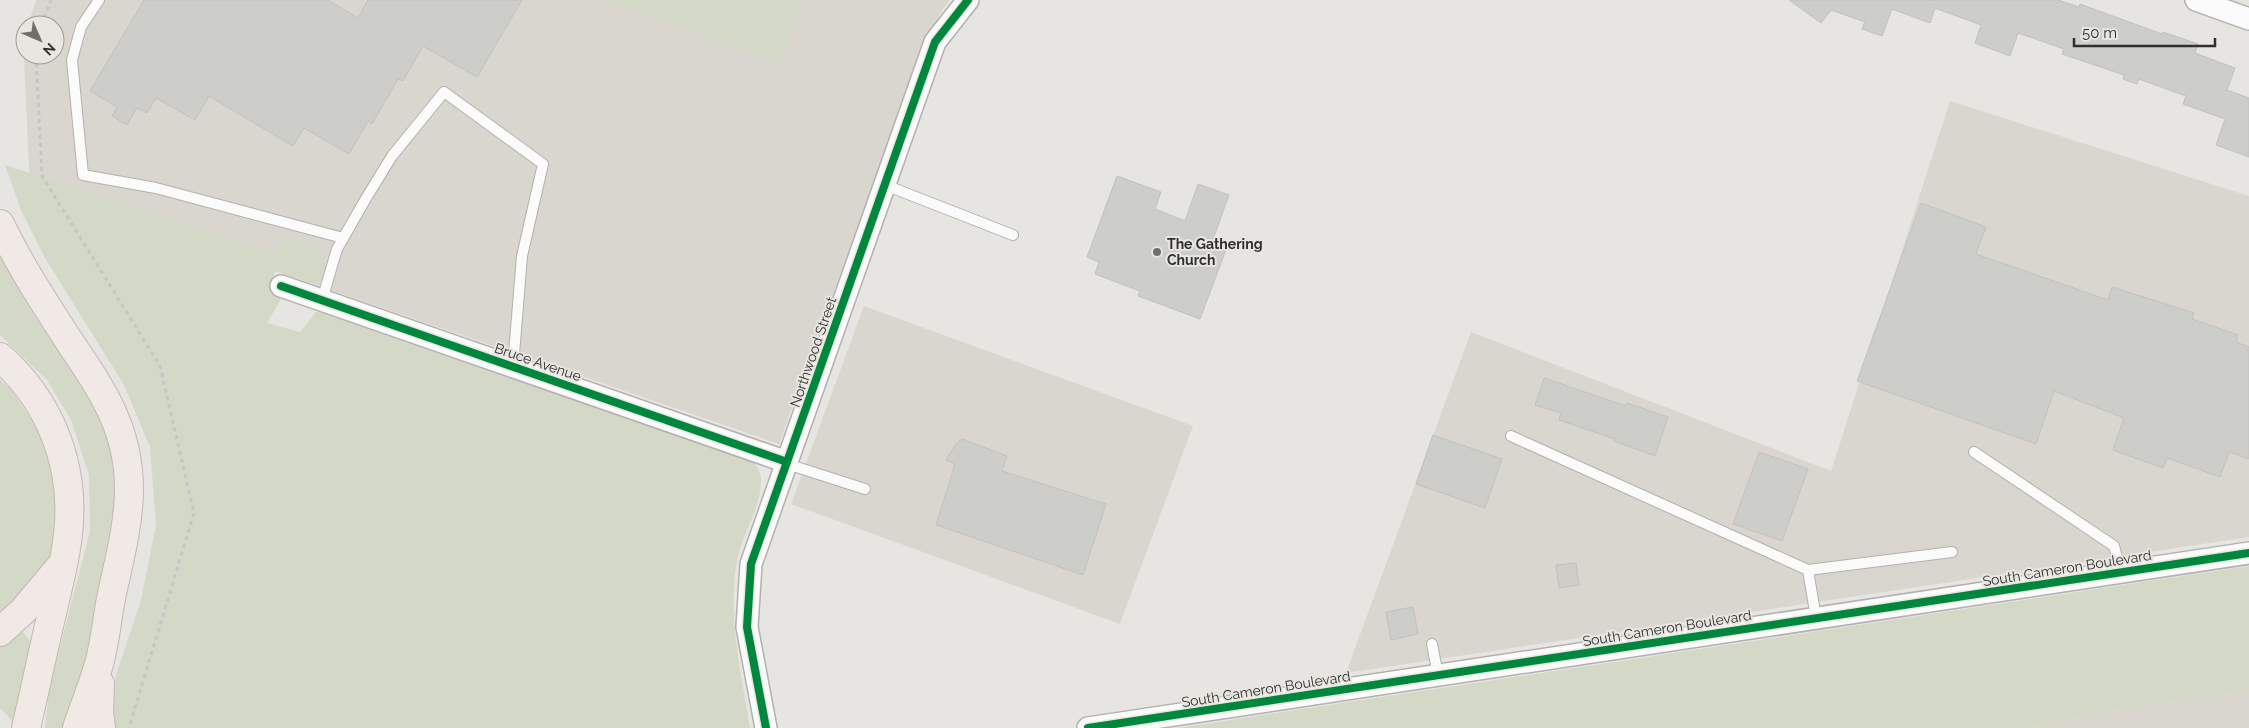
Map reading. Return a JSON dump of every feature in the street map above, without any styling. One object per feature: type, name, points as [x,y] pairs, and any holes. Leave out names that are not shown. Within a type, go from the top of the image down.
[{"type":"highway","points":[[0,224],[38,293],[100,389],[121,437],[127,463],[129,514],[100,663],[77,728]]},
{"type":"highway","points":[[0,357],[17,374],[41,406],[62,454],[70,501],[64,562],[26,728]]},
{"type":"highway","points":[[0,632],[24,611],[64,562]]},
{"type":"highway","points":[[100,663],[99,712],[101,728]]},
{"type":"street","name":"Northwood Street","points":[[766,728],[747,627],[751,564],[935,42],[968,0]]},
{"type":"street","points":[[2196,0],[2249,19]]},
{"type":"street","name":"Bruce Avenue","points":[[281,286],[787,463]]},
{"type":"street","name":"South Cameron Boulevard","points":[[1088,728],[2249,553]]},
{"type":"lane","points":[[99,0],[81,27],[72,60],[83,175],[156,188],[343,238]]},
{"type":"lane","points":[[322,300],[337,250],[343,238],[392,156],[444,92],[543,164],[522,256],[513,366]]},
{"type":"lane","points":[[885,185],[1013,235]]},
{"type":"lane","points":[[1511,436],[1808,570],[1952,552]]},
{"type":"lane","points":[[1974,452],[2114,546],[2120,572]]},
{"type":"lane","points":[[787,463],[865,489]]},
{"type":"lane","points":[[1808,570],[1816,618]]},
{"type":"lane","points":[[1432,644],[1438,675]]},
{"type":"path","points":[[45,15],[51,0]]},
{"type":"shaded area","points":[[36,0],[950,0],[942,10],[919,56],[779,444],[30,187],[24,65],[65,65],[65,15],[31,15]]},
{"type":"shaded area","points":[[1950,101],[2249,196],[2249,537],[1346,673],[1471,332],[1831,471]]},
{"type":"shaded area","points":[[864,306],[1193,426],[1120,624],[791,504]]},
{"type":"shaded area","points":[[2249,690],[2249,728],[2028,728],[2115,710]]},
{"type":"green space","points":[[601,0],[803,0],[780,63]]},
{"type":"green space","points":[[5,165],[279,254],[286,237],[317,248],[325,257],[322,275],[315,284],[275,271],[270,291],[282,297],[267,323],[300,332],[316,312],[339,313],[754,462],[759,470],[761,479],[760,489],[755,510],[737,560],[734,581],[736,644],[750,728],[113,728],[109,705],[116,675],[141,600],[156,525],[150,447],[124,385],[45,258],[21,210]]},
{"type":"green space","points":[[0,239],[81,376],[107,431],[118,476],[113,554],[92,658],[67,728],[45,728],[49,690],[90,531],[89,475],[71,420],[47,380],[0,335]]},
{"type":"green space","points":[[0,380],[11,389],[46,442],[59,508],[53,550],[26,598],[0,619]]},
{"type":"green space","points":[[2249,566],[2249,690],[2115,710],[2028,728],[1178,728]]},
{"type":"green space","points":[[22,631],[34,646],[14,723],[0,708],[0,646]]},
{"type":"building","points":[[144,0],[328,0],[358,18],[368,0],[522,0],[477,77],[423,46],[403,81],[398,79],[372,124],[368,121],[349,154],[304,128],[293,146],[209,96],[195,120],[156,98],[147,113],[137,108],[127,125],[112,116],[117,107],[90,91]]},
{"type":"building","points":[[1789,0],[2058,0],[2079,7],[2080,4],[2162,34],[2163,32],[2198,44],[2195,53],[2235,68],[2227,90],[2249,98],[2249,157],[2216,145],[2225,119],[2183,104],[2186,96],[2139,79],[2137,84],[2123,79],[2124,75],[2062,54],[2064,49],[2018,33],[2010,56],[1975,43],[1981,25],[1935,8],[1930,23],[1892,9],[1882,36],[1862,29],[1865,22],[1831,10],[1821,23]]},
{"type":"building","name":"The Gathering Church","points":[[1117,176],[1161,192],[1155,209],[1185,221],[1198,184],[1229,195],[1212,242],[1227,247],[1200,319],[1138,296],[1140,291],[1095,274],[1099,262],[1087,257]]},
{"type":"building","points":[[1921,203],[1986,227],[1976,254],[2108,300],[2112,287],[2194,313],[2192,319],[2238,335],[2236,342],[2249,347],[2249,459],[2229,452],[2220,477],[2167,458],[2163,468],[2113,450],[2124,418],[2054,391],[2036,444],[1857,381]]},
{"type":"building","points":[[1544,378],[1626,406],[1627,403],[1668,417],[1655,456],[1614,441],[1615,439],[1559,420],[1561,413],[1535,405]]},
{"type":"building","points":[[1433,435],[1502,459],[1485,508],[1416,484]]},
{"type":"building","points":[[962,439],[1007,456],[1002,471],[1106,504],[1083,575],[936,525],[955,464],[946,460],[955,445]]},
{"type":"building","points":[[1759,452],[1808,469],[1782,541],[1733,524]]},
{"type":"building","points":[[1576,563],[1579,585],[1559,588],[1556,565]]},
{"type":"building","points":[[1413,607],[1418,634],[1391,640],[1386,612]]},
{"type":"cycle path","points":[[766,728],[747,627],[751,564],[935,42],[968,0]]},
{"type":"cycle path","points":[[281,286],[787,462]]},
{"type":"cycle path","points":[[1088,728],[2249,553]]},
{"type":"place","name":"The Gathering Church","points":[[1157,252]]}]
